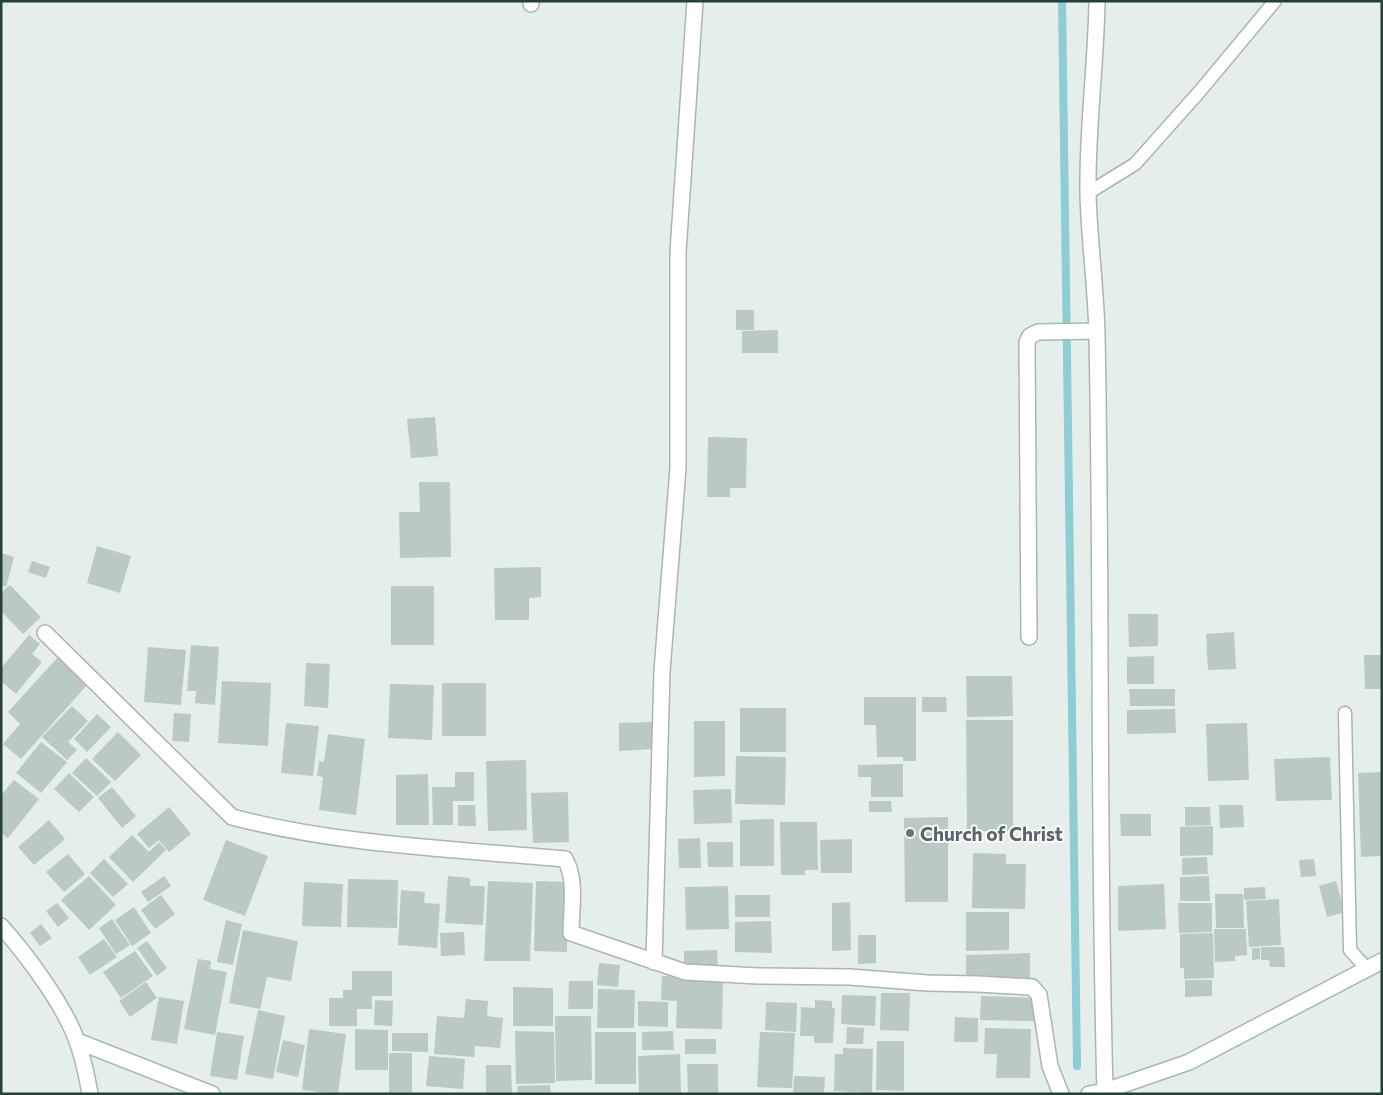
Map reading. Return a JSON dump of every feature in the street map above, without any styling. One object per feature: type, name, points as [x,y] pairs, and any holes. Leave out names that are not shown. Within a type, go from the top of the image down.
[{"type":"street","points":[[654,962],[662,671],[678,468],[678,252],[695,1]]},
{"type":"street","points":[[1097,1],[1090,111],[1088,193],[1101,652],[1101,944],[1105,1091]]},
{"type":"street","points":[[1029,637],[1027,342],[1030,336],[1038,332],[1092,331]]},
{"type":"street","points":[[45,633],[232,817],[273,828],[372,841],[565,859],[570,868],[572,879],[571,933],[685,972],[758,976],[850,977],[927,983],[1032,987],[1039,995],[1050,1066],[1061,1094]]},
{"type":"street","points":[[1,926],[59,1006],[77,1041],[87,1075],[90,1094]]},
{"type":"street","points":[[1089,1094],[1105,1091],[1189,1062],[1382,961]]},
{"type":"street","points":[[77,1041],[212,1094]]},
{"type":"lane","points":[[1088,193],[1135,164],[1200,91],[1275,1]]},
{"type":"lane","points":[[1345,713],[1350,950],[1366,968]]},
{"type":"building","points":[[736,310],[754,310],[754,330],[736,330]]},
{"type":"building","points":[[778,330],[778,353],[742,353],[742,331]]},
{"type":"building","points":[[435,417],[438,456],[411,458],[407,419]]},
{"type":"building","points":[[708,437],[747,438],[746,488],[730,488],[730,497],[707,497]]},
{"type":"building","points":[[419,482],[450,482],[451,557],[400,558],[399,512],[420,512]]},
{"type":"building","points":[[97,546],[131,556],[120,593],[87,583]]},
{"type":"building","points":[[1,553],[14,557],[6,587],[1,585]]},
{"type":"building","points":[[32,561],[50,567],[46,578],[28,572]]},
{"type":"building","points":[[541,567],[541,597],[529,598],[529,620],[495,620],[494,568]]},
{"type":"building","points":[[10,585],[41,617],[23,634],[1,611],[1,593]]},
{"type":"building","points":[[391,586],[434,586],[434,645],[391,645]]},
{"type":"building","points":[[1128,614],[1158,614],[1158,646],[1129,647]]},
{"type":"building","points":[[1234,632],[1236,669],[1208,670],[1206,634]]},
{"type":"building","points":[[29,635],[40,644],[32,654],[42,662],[16,694],[1,681],[1,668]]},
{"type":"building","points":[[191,645],[219,647],[215,705],[195,703],[196,691],[187,691]]},
{"type":"building","points":[[148,647],[186,650],[181,705],[144,702]]},
{"type":"building","points":[[1364,655],[1382,655],[1382,689],[1365,689]]},
{"type":"building","points":[[1154,656],[1154,684],[1127,684],[1127,657]]},
{"type":"building","points":[[58,657],[88,684],[21,759],[3,744],[20,724],[8,712]]},
{"type":"building","points":[[306,663],[330,664],[328,708],[304,706]]},
{"type":"building","points":[[966,676],[1012,676],[1013,716],[967,717]]},
{"type":"building","points":[[222,681],[271,683],[268,746],[218,743]]},
{"type":"building","points":[[442,683],[486,683],[486,736],[442,736]]},
{"type":"building","points":[[390,684],[434,685],[432,740],[388,738]]},
{"type":"building","points":[[1129,689],[1175,689],[1175,706],[1130,706]]},
{"type":"building","points":[[864,697],[916,697],[916,761],[903,761],[903,757],[877,757],[876,725],[864,725]]},
{"type":"building","points":[[922,697],[946,697],[947,712],[922,712]]},
{"type":"building","points":[[72,706],[88,721],[68,742],[77,750],[67,760],[42,737]]},
{"type":"building","points":[[740,708],[786,708],[786,752],[740,752]]},
{"type":"building","points":[[1175,709],[1176,733],[1127,734],[1127,710]]},
{"type":"building","points":[[174,713],[191,714],[189,742],[172,741]]},
{"type":"building","points":[[97,714],[111,727],[87,752],[74,739]]},
{"type":"building","points":[[966,720],[1013,720],[1013,831],[967,831]]},
{"type":"building","points":[[694,721],[725,721],[725,776],[694,777]]},
{"type":"building","points":[[653,722],[654,749],[619,751],[619,723]]},
{"type":"building","points":[[286,723],[319,726],[313,776],[281,773]]},
{"type":"building","points":[[1247,723],[1249,780],[1208,781],[1206,724]]},
{"type":"building","points":[[118,732],[141,755],[115,781],[92,759]]},
{"type":"building","points":[[328,734],[365,739],[356,815],[319,810],[323,777],[317,776],[319,761],[324,762]]},
{"type":"building","points":[[41,742],[67,762],[41,793],[16,773]]},
{"type":"building","points":[[736,756],[786,757],[785,805],[735,804]]},
{"type":"building","points":[[1330,757],[1332,800],[1276,801],[1274,759]]},
{"type":"building","points":[[86,758],[111,782],[97,796],[72,773]]},
{"type":"building","points":[[526,760],[527,830],[488,831],[486,761]]},
{"type":"building","points":[[903,764],[903,797],[871,797],[871,777],[858,777],[858,765]]},
{"type":"building","points":[[455,772],[474,772],[474,801],[453,801],[453,825],[433,825],[432,787],[455,787]]},
{"type":"building","points":[[1382,772],[1382,856],[1361,857],[1358,773]]},
{"type":"building","points":[[69,773],[94,797],[79,812],[54,789]]},
{"type":"building","points":[[428,774],[429,825],[396,825],[396,775]]},
{"type":"building","points":[[14,780],[39,799],[8,838],[1,833],[1,795]]},
{"type":"building","points":[[112,787],[136,816],[122,828],[98,798]]},
{"type":"building","points":[[731,789],[732,823],[694,824],[693,790]]},
{"type":"building","points":[[568,792],[569,842],[533,843],[531,793]]},
{"type":"building","points":[[869,801],[891,801],[892,812],[869,812]]},
{"type":"building","points":[[458,805],[475,805],[476,826],[458,826]]},
{"type":"building","points":[[1219,805],[1243,805],[1244,827],[1220,828]]},
{"type":"building","points":[[169,807],[191,834],[169,852],[159,840],[149,848],[137,834]]},
{"type":"building","points":[[1185,807],[1210,807],[1211,825],[1185,826]]},
{"type":"building","points":[[1120,814],[1151,814],[1151,836],[1121,836]]},
{"type":"building","points":[[948,817],[948,902],[905,902],[904,818]]},
{"type":"building","points":[[774,819],[774,866],[740,866],[740,820]]},
{"type":"building","points":[[49,820],[65,839],[34,865],[18,847]]},
{"type":"building","points":[[780,822],[817,822],[818,870],[805,870],[805,875],[781,875]]},
{"type":"building","points":[[1213,826],[1213,855],[1180,856],[1180,827]]},
{"type":"building","points":[[132,835],[149,852],[159,842],[166,850],[133,882],[109,857]]},
{"type":"building","points":[[700,838],[701,868],[679,868],[678,839]]},
{"type":"building","points":[[852,839],[852,873],[821,873],[820,840]]},
{"type":"building","points":[[226,840],[268,856],[245,916],[203,900]]},
{"type":"building","points":[[707,842],[733,842],[733,867],[708,867]]},
{"type":"building","points":[[973,853],[1006,854],[1006,864],[1026,864],[1025,909],[972,908]]},
{"type":"building","points":[[68,854],[85,874],[64,892],[46,872]]},
{"type":"building","points":[[1207,857],[1208,874],[1182,875],[1182,858]]},
{"type":"building","points":[[104,859],[128,884],[113,897],[90,873]]},
{"type":"building","points":[[1314,859],[1316,876],[1301,877],[1299,860]]},
{"type":"building","points":[[89,876],[116,905],[89,930],[61,900]]},
{"type":"building","points":[[164,876],[171,886],[148,902],[141,892]]},
{"type":"building","points":[[448,876],[470,878],[470,886],[485,886],[483,925],[445,923]]},
{"type":"building","points":[[1209,876],[1210,901],[1180,901],[1180,877]]},
{"type":"building","points":[[348,879],[398,880],[397,928],[347,927]]},
{"type":"building","points":[[488,881],[533,883],[530,961],[484,961]]},
{"type":"building","points":[[536,881],[568,882],[567,952],[534,951]]},
{"type":"building","points":[[1336,881],[1345,912],[1327,917],[1319,886]]},
{"type":"building","points":[[304,882],[343,884],[341,927],[302,926]]},
{"type":"building","points":[[1164,884],[1166,929],[1118,931],[1118,886]]},
{"type":"building","points":[[728,886],[729,929],[686,930],[685,887]]},
{"type":"building","points":[[1265,887],[1266,899],[1244,900],[1244,888]]},
{"type":"building","points":[[401,890],[425,892],[424,903],[440,904],[437,948],[398,945]]},
{"type":"building","points":[[1215,894],[1243,894],[1244,928],[1216,928]]},
{"type":"building","points":[[161,895],[175,914],[155,929],[141,910]]},
{"type":"building","points":[[735,895],[770,895],[770,917],[735,917]]},
{"type":"building","points":[[1279,899],[1281,945],[1249,947],[1246,901]]},
{"type":"building","points":[[850,902],[851,950],[832,951],[832,903]]},
{"type":"building","points":[[57,903],[69,918],[58,927],[46,911]]},
{"type":"building","points":[[1178,903],[1212,903],[1212,932],[1179,933]]},
{"type":"building","points":[[134,907],[151,933],[132,946],[115,920]]},
{"type":"building","points":[[966,912],[1009,912],[1009,950],[966,951]]},
{"type":"building","points":[[112,919],[130,945],[116,954],[99,928]]},
{"type":"building","points":[[226,920],[242,924],[233,965],[217,962]]},
{"type":"building","points":[[771,921],[772,953],[735,952],[735,922]]},
{"type":"building","points":[[41,924],[52,938],[40,946],[30,933]]},
{"type":"building","points":[[1214,929],[1246,929],[1247,955],[1235,956],[1235,961],[1215,962]]},
{"type":"building","points":[[243,930],[298,941],[291,981],[267,977],[260,1009],[229,1003]]},
{"type":"building","points":[[464,932],[465,955],[441,956],[440,933]]},
{"type":"building","points":[[1213,933],[1214,978],[1184,979],[1184,968],[1180,968],[1180,934]]},
{"type":"building","points":[[858,935],[876,935],[876,963],[858,964]]},
{"type":"building","points":[[104,939],[117,957],[90,975],[78,957]]},
{"type":"building","points":[[147,941],[167,968],[157,976],[137,948]]},
{"type":"building","points":[[1261,947],[1284,947],[1285,967],[1270,967],[1269,960],[1261,960]]},
{"type":"building","points":[[1252,948],[1260,948],[1260,959],[1252,960]]},
{"type":"building","points":[[717,950],[718,967],[684,968],[684,951]]},
{"type":"building","points":[[135,951],[153,976],[121,998],[103,972]]},
{"type":"building","points":[[1030,953],[1030,980],[966,981],[966,955]]},
{"type":"building","points":[[198,959],[211,961],[210,969],[227,972],[215,1035],[184,1029]]},
{"type":"building","points":[[599,963],[620,965],[618,987],[597,985]]},
{"type":"building","points":[[352,971],[392,971],[392,996],[372,996],[372,1009],[357,1009],[357,1026],[329,1026],[329,998],[343,998],[343,990],[352,990]]},
{"type":"building","points":[[662,976],[723,977],[722,1029],[676,1028],[677,1001],[661,1000]]},
{"type":"building","points":[[1185,980],[1212,980],[1212,996],[1185,997]]},
{"type":"building","points":[[569,981],[593,981],[593,1009],[568,1009]]},
{"type":"building","points":[[146,982],[157,998],[130,1017],[119,1001]]},
{"type":"building","points":[[513,987],[553,988],[553,1026],[513,1026]]},
{"type":"building","points":[[598,989],[635,990],[634,1028],[597,1028]]},
{"type":"building","points":[[881,993],[910,993],[909,1031],[880,1030]]},
{"type":"building","points":[[842,995],[876,996],[875,1026],[841,1024]]},
{"type":"building","points":[[981,996],[1036,998],[1035,1021],[980,1020]]},
{"type":"building","points":[[159,997],[184,1001],[177,1044],[151,1040]]},
{"type":"building","points":[[466,999],[488,1001],[487,1016],[503,1018],[500,1048],[475,1046],[474,1057],[434,1054],[437,1016],[464,1018]]},
{"type":"building","points":[[375,1000],[393,1001],[392,1026],[374,1025]]},
{"type":"building","points":[[815,1000],[832,1001],[832,1008],[835,1008],[833,1043],[814,1043],[814,1036],[800,1036],[801,1007],[815,1008]]},
{"type":"building","points":[[638,1001],[668,1002],[668,1027],[638,1026]]},
{"type":"building","points":[[766,1002],[797,1003],[796,1032],[765,1030]]},
{"type":"building","points":[[258,1010],[285,1016],[273,1079],[245,1074]]},
{"type":"building","points":[[555,1016],[591,1016],[592,1080],[556,1081]]},
{"type":"building","points":[[955,1017],[978,1018],[978,1042],[954,1042]]},
{"type":"building","points":[[847,1027],[864,1028],[863,1044],[846,1044]]},
{"type":"building","points":[[985,1028],[1031,1029],[1030,1078],[996,1078],[997,1054],[984,1054]]},
{"type":"building","points":[[309,1029],[346,1034],[338,1094],[302,1090]]},
{"type":"building","points":[[355,1029],[388,1030],[388,1070],[355,1070]]},
{"type":"building","points":[[515,1031],[554,1032],[555,1083],[516,1084]]},
{"type":"building","points":[[673,1031],[674,1050],[642,1050],[642,1032]]},
{"type":"building","points":[[217,1032],[244,1036],[237,1080],[210,1076]]},
{"type":"building","points":[[595,1032],[636,1032],[636,1084],[595,1084]]},
{"type":"building","points":[[760,1032],[795,1033],[792,1088],[757,1087]]},
{"type":"building","points":[[392,1033],[428,1033],[428,1052],[392,1051]]},
{"type":"building","points":[[685,1039],[716,1039],[716,1054],[685,1054]]},
{"type":"building","points":[[283,1040],[305,1045],[298,1077],[276,1072]]},
{"type":"building","points":[[877,1041],[904,1041],[904,1091],[876,1090]]},
{"type":"building","points":[[843,1048],[873,1049],[872,1093],[834,1091],[835,1054],[843,1054]]},
{"type":"building","points":[[389,1053],[412,1053],[412,1094],[389,1094]]},
{"type":"building","points":[[680,1054],[681,1094],[639,1094],[638,1056]]},
{"type":"building","points":[[429,1056],[465,1059],[463,1089],[426,1086]]},
{"type":"building","points":[[687,1064],[718,1064],[718,1094],[688,1094]]},
{"type":"building","points":[[486,1065],[511,1065],[512,1094],[486,1094]]},
{"type":"building","points":[[794,1076],[825,1077],[824,1094],[793,1094]]},
{"type":"building","points":[[550,1085],[551,1094],[518,1094],[517,1086]]},
{"type":"waterway","points":[[1062,1],[1077,1066]]},
{"type":"place","name":"Church of Christ","points":[[910,833]]}]
